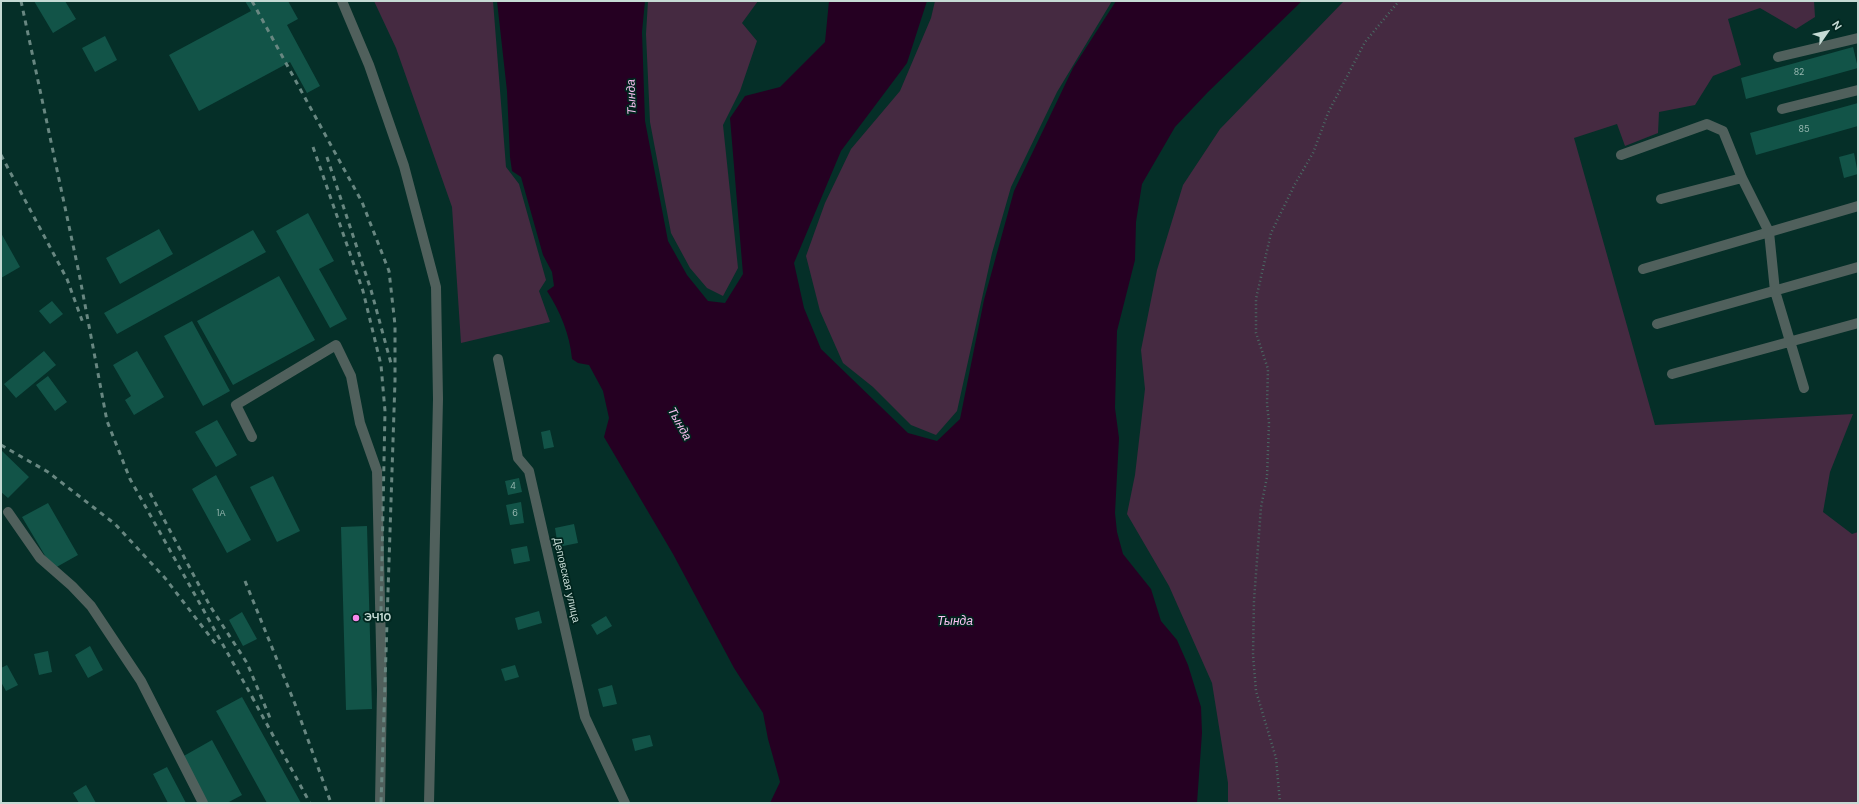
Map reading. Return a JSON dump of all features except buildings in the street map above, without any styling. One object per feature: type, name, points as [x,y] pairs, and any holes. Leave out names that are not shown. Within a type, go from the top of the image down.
[{"type":"street","points":[[342,1],[350,16],[369,65],[404,166],[436,288],[438,399],[429,803]]},
{"type":"street","points":[[1778,57],[1858,38]]},
{"type":"street","points":[[1782,108],[1858,90]]},
{"type":"street","points":[[1621,155],[1707,124],[1723,132],[1742,178],[1769,232],[1775,291],[1804,388]]},
{"type":"street","points":[[1661,200],[1742,178]]},
{"type":"street","points":[[1643,269],[1858,206]]},
{"type":"street","points":[[1657,324],[1858,267]]},
{"type":"street","points":[[1672,374],[1858,323]]},
{"type":"street","points":[[252,437],[236,405],[336,345],[351,376],[360,423],[377,471],[382,690],[380,803]]},
{"type":"street","name":"Деповская улица","points":[[498,359],[518,458],[529,471],[585,717],[625,803]]},
{"type":"street","points":[[8,512],[40,558],[72,586],[91,606],[142,681],[203,803]]},
{"type":"path","points":[[1280,803],[1276,758],[1256,691],[1253,649],[1254,600],[1261,507],[1267,477],[1269,423],[1267,404],[1268,369],[1256,333],[1256,299],[1271,234],[1295,184],[1314,153],[1328,112],[1365,42],[1399,1]]},
{"type":"shaded area","points":[[374,1],[493,1],[506,167],[519,184],[546,280],[539,291],[550,322],[461,343],[452,207],[396,48]]},
{"type":"shaded area","points":[[648,1],[758,1],[742,23],[757,41],[740,91],[723,125],[738,268],[723,296],[707,288],[690,268],[671,233],[650,122],[646,34]]},
{"type":"shaded area","points":[[935,1],[1112,1],[1057,92],[1011,187],[992,253],[957,411],[936,435],[911,425],[873,387],[843,363],[820,311],[806,256],[825,203],[851,149],[900,91],[931,18]]},
{"type":"shaded area","points":[[1344,1],[1814,1],[1815,17],[1796,29],[1760,8],[1728,19],[1741,65],[1713,76],[1695,105],[1659,112],[1658,133],[1625,146],[1617,124],[1574,138],[1655,425],[1853,414],[1830,472],[1823,512],[1852,534],[1858,532],[1858,803],[1228,803],[1228,783],[1212,683],[1169,586],[1127,514],[1135,475],[1145,389],[1141,350],[1157,270],[1183,185],[1220,129]]},
{"type":"water","name":"Тында","points":[[497,1],[645,1],[642,32],[645,121],[668,241],[687,275],[708,301],[725,303],[743,274],[730,118],[745,96],[780,87],[825,42],[829,1],[927,1],[907,63],[841,151],[794,263],[804,308],[821,349],[908,433],[937,441],[960,419],[984,300],[1014,191],[1073,68],[1116,1],[1302,1],[1208,92],[1175,127],[1142,184],[1136,222],[1135,260],[1117,331],[1115,408],[1119,438],[1115,513],[1117,532],[1123,554],[1151,589],[1161,621],[1177,640],[1188,665],[1201,707],[1202,733],[1197,803],[770,803],[780,782],[768,739],[763,713],[734,668],[673,554],[604,437],[609,418],[603,391],[589,365],[578,363],[572,359],[564,324],[547,291],[554,286],[552,272],[543,255],[521,177],[512,171],[507,91]]},
{"type":"railway","points":[[21,1],[79,273],[107,421],[130,479],[255,702]]},
{"type":"railway","points":[[252,1],[362,202],[389,271],[395,325],[395,381],[381,803]]},
{"type":"railway","points":[[313,147],[363,291],[381,365],[385,411],[381,610],[383,625]]},
{"type":"railway","points":[[1,155],[67,279],[83,323]]},
{"type":"railway","points":[[327,157],[371,290],[392,367]]},
{"type":"railway","points":[[1,445],[48,472],[115,524],[165,578],[218,647]]},
{"type":"railway","points":[[150,493],[210,606],[247,663],[270,718]]},
{"type":"railway","points":[[245,581],[295,704],[331,803]]},
{"type":"railway","points":[[252,697],[310,803]]},
{"type":"place","name":"ЭЧ10","points":[[356,618]]}]
